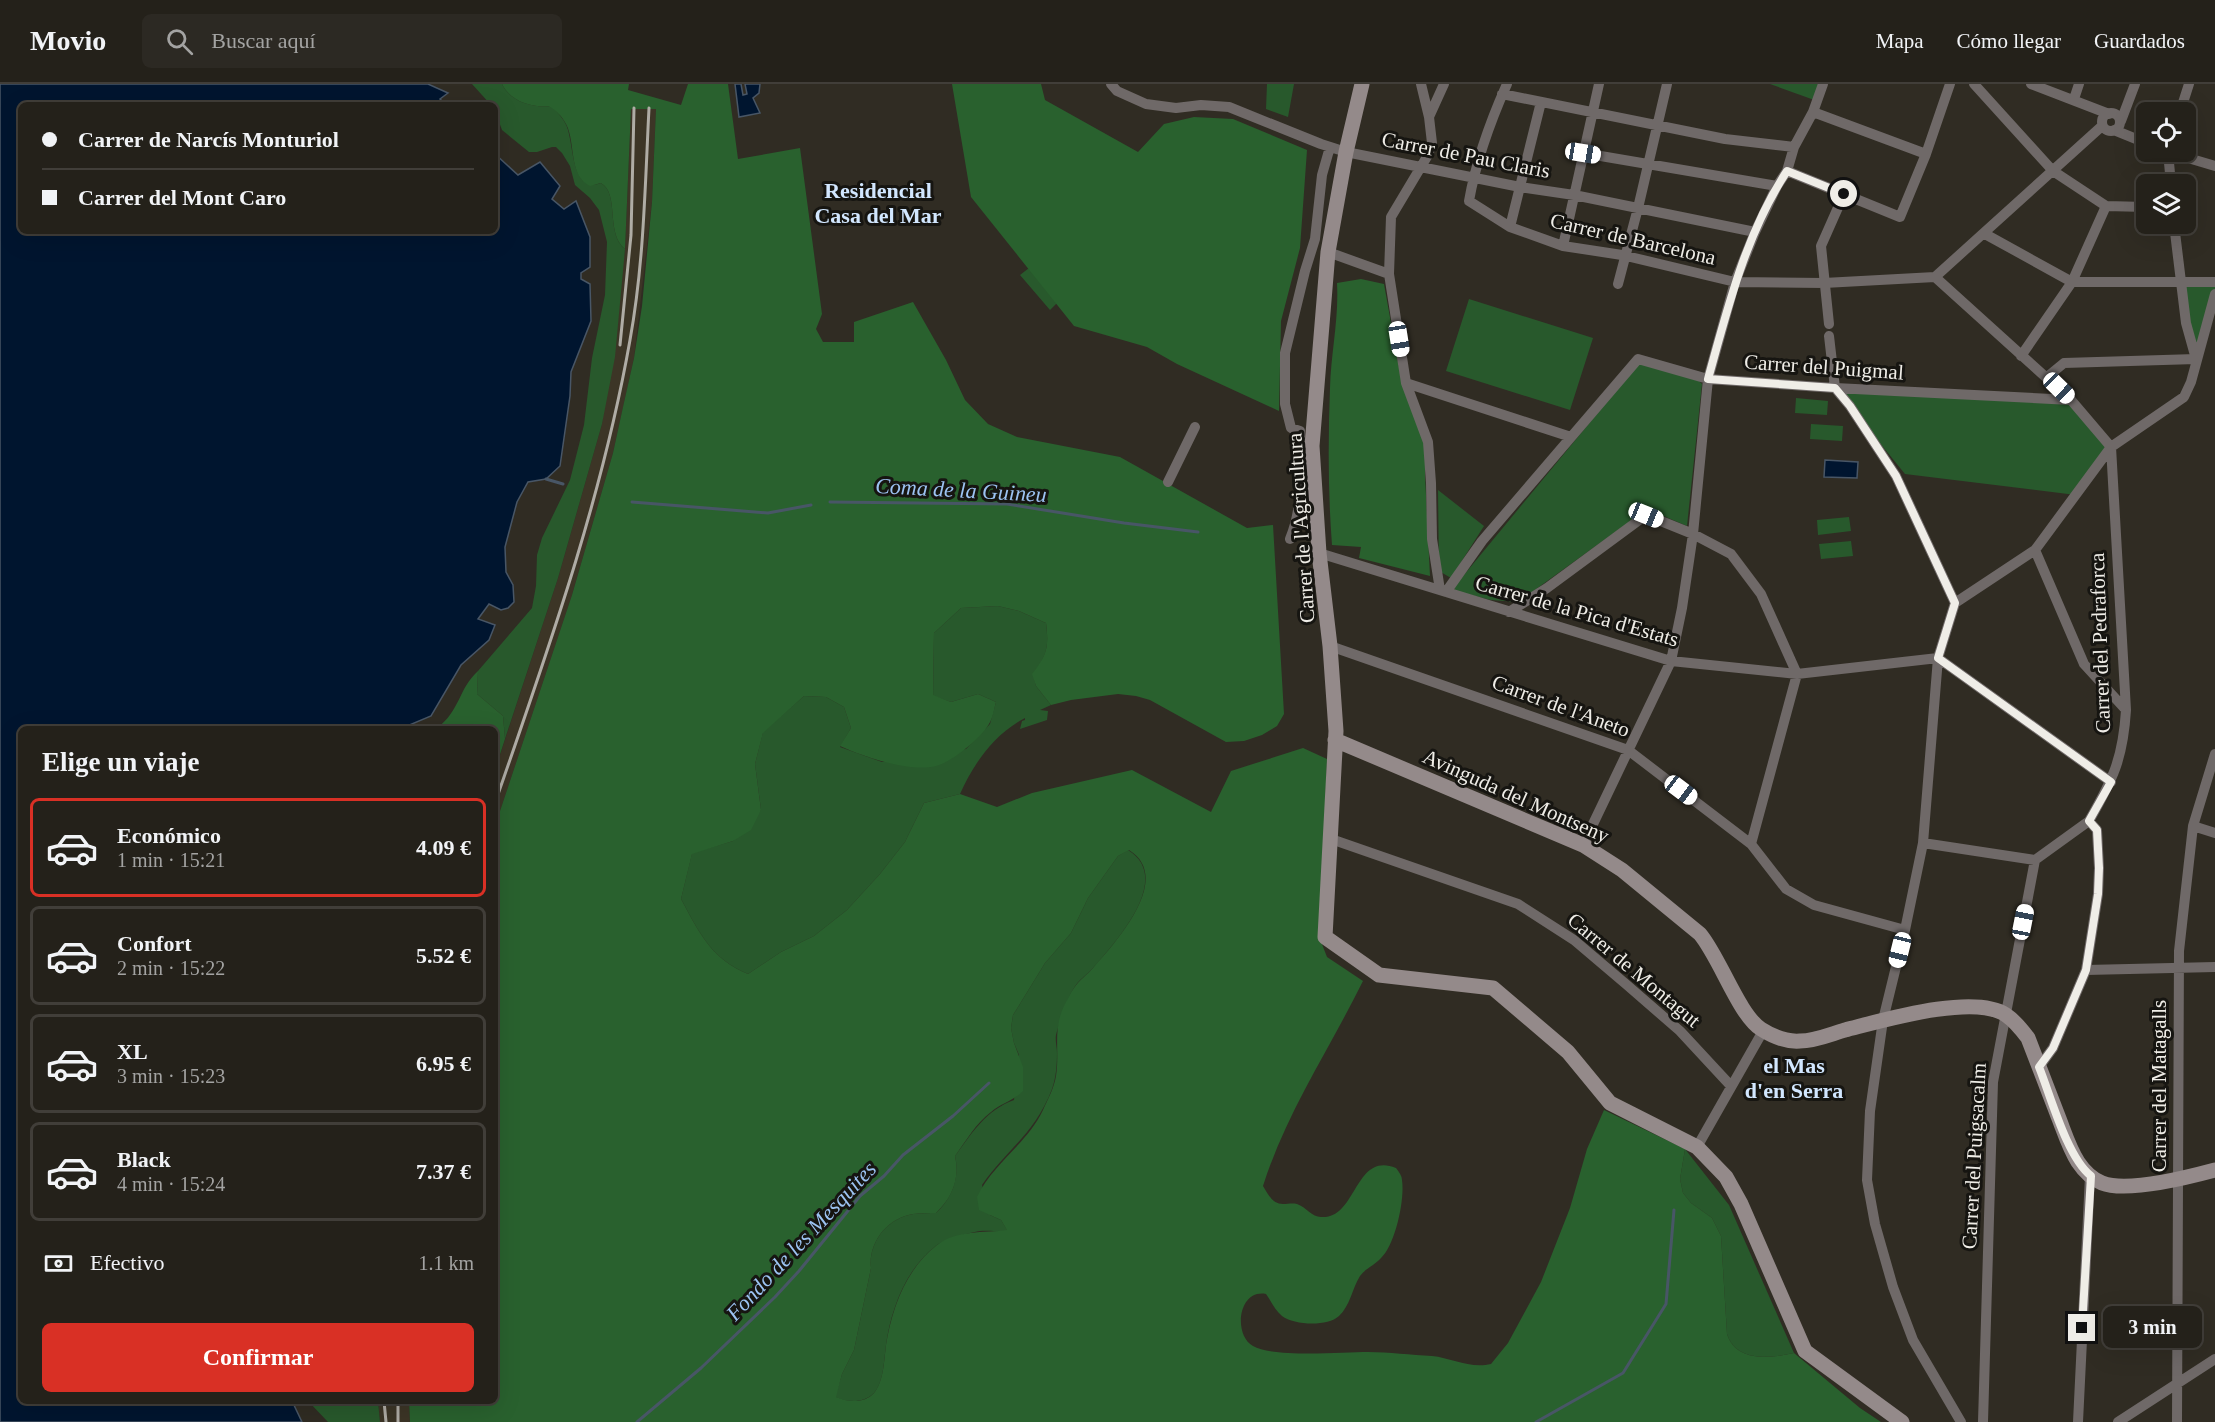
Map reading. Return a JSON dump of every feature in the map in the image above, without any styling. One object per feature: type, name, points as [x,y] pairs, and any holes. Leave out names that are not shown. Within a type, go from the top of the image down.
[{"type":"street","name":"Carrer de Pau Claris","points":[[1111,84],[1117,91],[1146,104],[1176,108],[1200,105],[1229,107],[1346,152],[1755,232]]},
{"type":"street","name":"Carrer de l'Agricultura","points":[[1362,84],[1346,152],[1328,252],[1312,446],[1319,553],[1330,646],[1335,740],[1325,937],[1379,975],[1493,988],[1568,1052],[1610,1102],[1697,1146]]},
{"type":"street","points":[[1421,84],[1429,117],[1432,143],[1423,166],[1391,216],[1389,274],[1406,383],[1428,442],[1432,539],[1443,591]]},
{"type":"street","points":[[1429,117],[1444,84]]},
{"type":"street","points":[[1563,246],[1599,84]]},
{"type":"street","points":[[1618,284],[1667,84]]},
{"type":"street","points":[[1582,845],[1671,661],[1693,534],[1708,379],[1735,282],[1755,232],[1777,186],[1787,171],[1794,147],[1813,112],[1823,84]]},
{"type":"street","points":[[1787,171],[1900,217],[1926,154],[1950,84]]},
{"type":"street","points":[[1974,84],[2053,171],[2106,206],[2136,207]]},
{"type":"street","points":[[2031,84],[2116,116],[2117,125]]},
{"type":"street","points":[[2074,99],[2079,84]]},
{"type":"street","points":[[2117,125],[2135,84]]},
{"type":"street","points":[[2183,102],[2189,84]]},
{"type":"street","points":[[1473,177],[1504,89],[1541,102],[1592,114],[1725,139],[1794,147]]},
{"type":"street","points":[[1510,227],[1541,102]]},
{"type":"street","points":[[1813,112],[1926,154]]},
{"type":"street","points":[[2109,114],[2104,116],[2102,126],[1935,277],[2071,400],[2111,447]]},
{"type":"street","points":[[2102,126],[2117,125],[2136,137]]},
{"type":"street","points":[[1290,539],[1297,523],[1301,487],[1300,431],[1291,428],[1285,404],[1285,353],[1315,239],[1322,175],[1330,147]]},
{"type":"street","points":[[1583,153],[1777,186]]},
{"type":"street","points":[[2196,160],[2215,165]]},
{"type":"street","name":"Carrer de Barcelona","points":[[1473,177],[1468,201],[1510,227],[1563,246],[1625,256],[1735,282],[1824,283],[1935,277]]},
{"type":"street","points":[[1829,324],[1821,246],[1844,194]]},
{"type":"street","points":[[2021,356],[2072,282],[2106,206]]},
{"type":"street","points":[[1985,234],[2072,282],[2215,282]]},
{"type":"street","points":[[2175,234],[2186,323],[2196,359]]},
{"type":"street","points":[[1328,252],[1389,274]]},
{"type":"street","points":[[1961,1422],[1913,1340],[1893,1287],[1875,1224],[1867,1180],[1870,1111],[1883,1020],[1923,843],[1938,658],[1955,603],[2035,550],[2111,447],[2184,397],[2188,391],[2215,294]]},
{"type":"street","points":[[1829,336],[1835,388],[1850,406],[1896,476],[1955,603]]},
{"type":"street","name":"Carrer del Puigmal","points":[[1443,591],[1482,541],[1638,359],[1708,379],[2071,400]]},
{"type":"street","points":[[2047,377],[2064,363],[2196,359]]},
{"type":"street","points":[[1406,383],[1571,437]]},
{"type":"street","points":[[1168,482],[1196,427]]},
{"type":"street","name":"Carrer del Pedraforca","points":[[2089,821],[2111,782],[2124,738],[2126,710],[2111,447]]},
{"type":"street","points":[[1509,612],[1547,588],[1646,515],[1693,534],[1731,554],[1761,594],[1797,674],[1751,844]]},
{"type":"street","points":[[2035,550],[2084,664],[2126,710]]},
{"type":"street","name":"Carrer de la Pica d'Estats","points":[[1319,553],[1671,661],[1797,674],[1938,658]]},
{"type":"street","name":"Carrer de l'Aneto","points":[[1330,646],[1628,750],[1751,844],[1786,889],[1814,905],[1905,930]]},
{"type":"street","points":[[1938,658],[2111,782]]},
{"type":"street","name":"Avinguda del Montseny","points":[[1335,740],[1564,836],[1622,870],[1709,944],[1746,1013],[1763,1031]]},
{"type":"street","name":"Carrer del Matagalls","points":[[2177,1422],[2179,1383],[2179,951],[2193,826],[2215,754]]},
{"type":"street","points":[[1923,843],[2035,860],[2089,821],[2097,830],[2098,894],[2086,970],[2053,1048],[2039,1067]]},
{"type":"street","points":[[2193,826],[2215,833]]},
{"type":"street","name":"Carrer de Montagut","points":[[1331,839],[1518,904],[1574,940],[1627,985],[1680,1031],[1731,1086]]},
{"type":"street","name":"Carrer del Puigsacalm","points":[[1983,1422],[1993,1082],[2035,860]]},
{"type":"street","points":[[2086,970],[2215,967]]},
{"type":"street","points":[[1902,1422],[1805,1351],[1741,1204],[1726,1177],[1697,1146],[1763,1031],[1785,1039],[1804,1041],[1883,1020],[1944,1009],[1969,1007],[2005,1014],[2028,1038],[2068,1142],[2078,1161],[2091,1176],[2102,1183],[2116,1186],[2178,1179],[2215,1170]]},
{"type":"street","points":[[2078,1422],[2091,1176]]},
{"type":"street","points":[[2118,1422],[2215,1359]]},
{"type":"shaded area","points":[[631,108],[656,109],[652,202],[634,358],[613,453],[572,595],[498,817],[498,761],[558,578],[602,424],[625,249]]},
{"type":"shaded area","points":[[378,1404],[409,1404],[410,1422],[380,1422]]},
{"type":"green space","points":[[472,84],[502,84],[516,99],[536,106],[550,106],[558,113],[567,127],[579,175],[584,181],[591,184],[601,183],[607,188],[612,204],[615,233],[625,249],[615,357],[602,424],[558,578],[505,739],[503,716],[477,694],[478,671],[532,608],[536,586],[537,555],[542,538],[570,480],[584,425],[592,358],[605,295],[607,242],[599,210],[590,198],[575,185],[570,166],[562,153],[556,147],[529,152],[502,130],[498,119],[498,102],[488,102]]},
{"type":"green space","points":[[502,84],[629,84],[628,90],[681,105],[688,84],[728,84],[738,159],[800,148],[822,314],[816,329],[823,342],[854,342],[854,322],[913,302],[946,360],[965,400],[988,424],[1017,437],[1120,457],[1247,528],[1273,525],[1284,714],[1277,726],[1262,735],[1244,741],[1226,742],[1150,700],[1136,696],[1118,694],[1051,705],[1036,686],[1032,674],[1046,650],[1046,623],[1019,611],[998,606],[961,608],[934,633],[933,695],[951,702],[978,694],[996,702],[992,719],[985,730],[967,748],[952,758],[929,767],[903,766],[862,755],[840,746],[851,728],[844,707],[826,697],[804,696],[763,733],[755,764],[761,810],[751,830],[733,841],[692,854],[681,899],[700,933],[724,961],[748,974],[781,952],[814,936],[847,910],[905,842],[924,803],[960,794],[997,807],[1032,793],[1132,770],[1211,812],[1231,771],[1303,748],[1327,759],[1320,939],[1327,957],[1363,981],[1296,1107],[1263,1186],[1271,1198],[1279,1204],[1297,1204],[1318,1217],[1333,1215],[1342,1208],[1363,1177],[1372,1169],[1382,1165],[1396,1168],[1402,1180],[1403,1189],[1398,1222],[1391,1243],[1379,1260],[1360,1276],[1346,1307],[1339,1316],[1327,1322],[1310,1324],[1294,1321],[1282,1316],[1266,1294],[1257,1294],[1249,1298],[1242,1314],[1241,1323],[1247,1340],[1253,1346],[1276,1352],[1309,1354],[1384,1352],[1432,1356],[1476,1365],[1491,1364],[1508,1343],[1541,1282],[1570,1208],[1587,1149],[1604,1110],[1685,1149],[1680,1179],[1683,1193],[1691,1203],[1712,1218],[1721,1236],[1727,1334],[1738,1350],[1746,1354],[1766,1357],[1794,1353],[1860,1408],[1881,1422],[410,1422],[409,1404],[498,1404],[498,817],[572,595],[613,453],[634,358],[642,306],[652,202],[656,109],[631,109],[625,249],[615,233],[612,204],[607,188],[601,183],[590,186],[578,175],[569,131],[563,119],[549,106],[536,106],[510,95]],"holes":[[[1129,850],[1141,862],[1146,877],[1143,893],[1126,927],[1115,943],[1076,985],[1061,1013],[1057,1031],[1056,1076],[1043,1110],[1028,1133],[992,1174],[977,1197],[979,1210],[1001,1220],[1007,1230],[953,1237],[937,1245],[926,1255],[909,1277],[897,1303],[886,1345],[882,1376],[874,1393],[861,1400],[851,1401],[836,1397],[842,1374],[854,1350],[876,1241],[887,1226],[904,1216],[936,1213],[942,1207],[954,1187],[957,1172],[955,1156],[986,1116],[1023,1091],[1023,1067],[1011,1028],[1013,1015],[1045,963],[1071,933],[1088,898],[1118,856]]]},
{"type":"green space","points":[[952,84],[1041,84],[1045,100],[1138,152],[1164,124],[1194,117],[1233,119],[1307,150],[1300,248],[1281,321],[1279,411],[1177,364],[1147,347],[1074,326],[971,197]]},
{"type":"green space","points":[[1267,84],[1294,84],[1288,117],[1266,109]]},
{"type":"green space","points":[[1770,84],[1823,84],[1817,101]]},
{"type":"green space","points":[[1029,268],[1058,302],[1050,310],[1020,275]]},
{"type":"green space","points":[[1361,279],[1384,284],[1402,384],[1425,444],[1430,576],[1359,558],[1361,547],[1332,545],[1329,428],[1337,283]]},
{"type":"green space","points":[[2182,282],[2215,282],[2215,294],[2196,359]]},
{"type":"green space","points":[[1469,299],[1593,338],[1570,410],[1446,371]]},
{"type":"green space","points":[[1639,363],[1698,380],[1702,384],[1687,526],[1647,509],[1518,602],[1491,600],[1455,591],[1454,587]]},
{"type":"green space","points":[[1835,388],[2071,400],[2111,447],[2076,495],[1905,474]]},
{"type":"green space","points":[[1796,398],[1828,401],[1827,415],[1795,413]]},
{"type":"green space","points":[[1811,424],[1843,426],[1842,441],[1810,439]]},
{"type":"green space","points":[[1438,490],[1484,526],[1451,578],[1439,571]]},
{"type":"green space","points":[[1849,517],[1851,531],[1818,535],[1817,520]]},
{"type":"green space","points":[[1851,541],[1853,556],[1821,559],[1819,544]]},
{"type":"green space","points":[[998,606],[1019,611],[1046,623],[1046,650],[1033,674],[1036,686],[1051,705],[1040,710],[1048,711],[1047,720],[1020,729],[1025,718],[1014,725],[986,750],[960,794],[924,803],[905,842],[880,874],[847,910],[814,936],[781,952],[748,974],[724,961],[707,943],[681,899],[692,853],[733,841],[761,810],[755,764],[763,732],[804,696],[826,697],[844,707],[851,728],[840,747],[882,762],[966,749],[990,724],[996,702],[978,694],[951,702],[933,696],[934,633],[961,608]]},
{"type":"green space","points":[[478,671],[477,694],[503,716],[505,739],[498,761],[498,726],[439,726],[455,707],[471,678]]},
{"type":"green space","points":[[1128,850],[1141,862],[1145,877],[1143,893],[1136,910],[1115,943],[1071,992],[1056,1035],[1055,1076],[1045,1105],[1029,1130],[982,1185],[990,1215],[1001,1220],[1008,1231],[980,1231],[964,1235],[940,1243],[926,1254],[909,1277],[896,1304],[888,1331],[882,1377],[874,1393],[860,1400],[850,1401],[835,1397],[842,1374],[854,1350],[876,1241],[887,1226],[904,1216],[936,1213],[946,1201],[953,1187],[956,1172],[955,1156],[988,1116],[1004,1104],[1014,1100],[1019,1055],[1011,1028],[1013,1015],[1045,963],[1071,933],[1088,898],[1118,856]]},
{"type":"green space","points":[[1685,1149],[1729,1205],[1794,1353],[1766,1357],[1746,1354],[1738,1350],[1727,1334],[1721,1236],[1712,1218],[1691,1203],[1683,1193],[1680,1179]]},
{"type":"green space","points":[[311,1404],[378,1404],[380,1422],[328,1422]]},
{"type":"water","points":[[0,84],[428,84],[448,93],[440,99],[444,102],[18,102],[18,234],[498,234],[498,157],[518,175],[540,162],[560,186],[552,199],[564,209],[576,201],[590,237],[590,267],[581,273],[581,279],[590,284],[591,321],[571,372],[560,466],[546,479],[528,482],[517,502],[505,547],[506,572],[513,585],[514,602],[508,608],[501,610],[489,604],[478,619],[495,625],[489,640],[461,665],[431,716],[407,726],[18,726],[18,1404],[293,1404],[302,1422],[0,1422]]},
{"type":"water","points":[[735,84],[741,84],[743,95],[747,94],[745,84],[760,84],[759,93],[753,98],[760,113],[739,117]]},
{"type":"water","points":[[1825,460],[1858,462],[1857,478],[1824,477]]},
{"type":"waterway","name":"Coma de la Guineu","points":[[546,479],[563,484]]},
{"type":"waterway","name":"Coma de la Guineu","points":[[632,502],[768,513],[811,505]]},
{"type":"waterway","name":"Coma de la Guineu","points":[[830,502],[1007,504],[1124,523],[1198,532]]},
{"type":"waterway","name":"Fondo de les Mesquites","points":[[637,1422],[701,1368],[775,1297],[860,1196],[884,1176],[903,1155],[953,1116],[989,1083]]},
{"type":"waterway","points":[[1536,1422],[1623,1373],[1666,1304],[1674,1210]]},
{"type":"railway","points":[[620,345],[631,235],[634,108]]},
{"type":"railway","points":[[498,794],[572,574],[605,458],[618,399],[635,311],[643,224],[649,108]]},
{"type":"railway","points":[[384,1404],[386,1422]]},
{"type":"railway","points":[[398,1404],[398,1422]]},
{"type":"district","name":"Residencial Casa del Mar","points":[[878,202]]},
{"type":"district","name":"el Mas d'en Serra","points":[[1794,1078]]},
{"type":"route","points":[[1844,194],[1787,171],[1777,186],[1755,232],[1735,282],[1708,379],[1835,388],[1850,406],[1896,476],[1955,603],[1938,658],[2111,782],[2089,821],[2097,830],[2099,868],[2098,894],[2086,970],[2053,1048],[2039,1067],[2068,1142],[2085,1172],[2091,1176],[2082,1328]]}]
